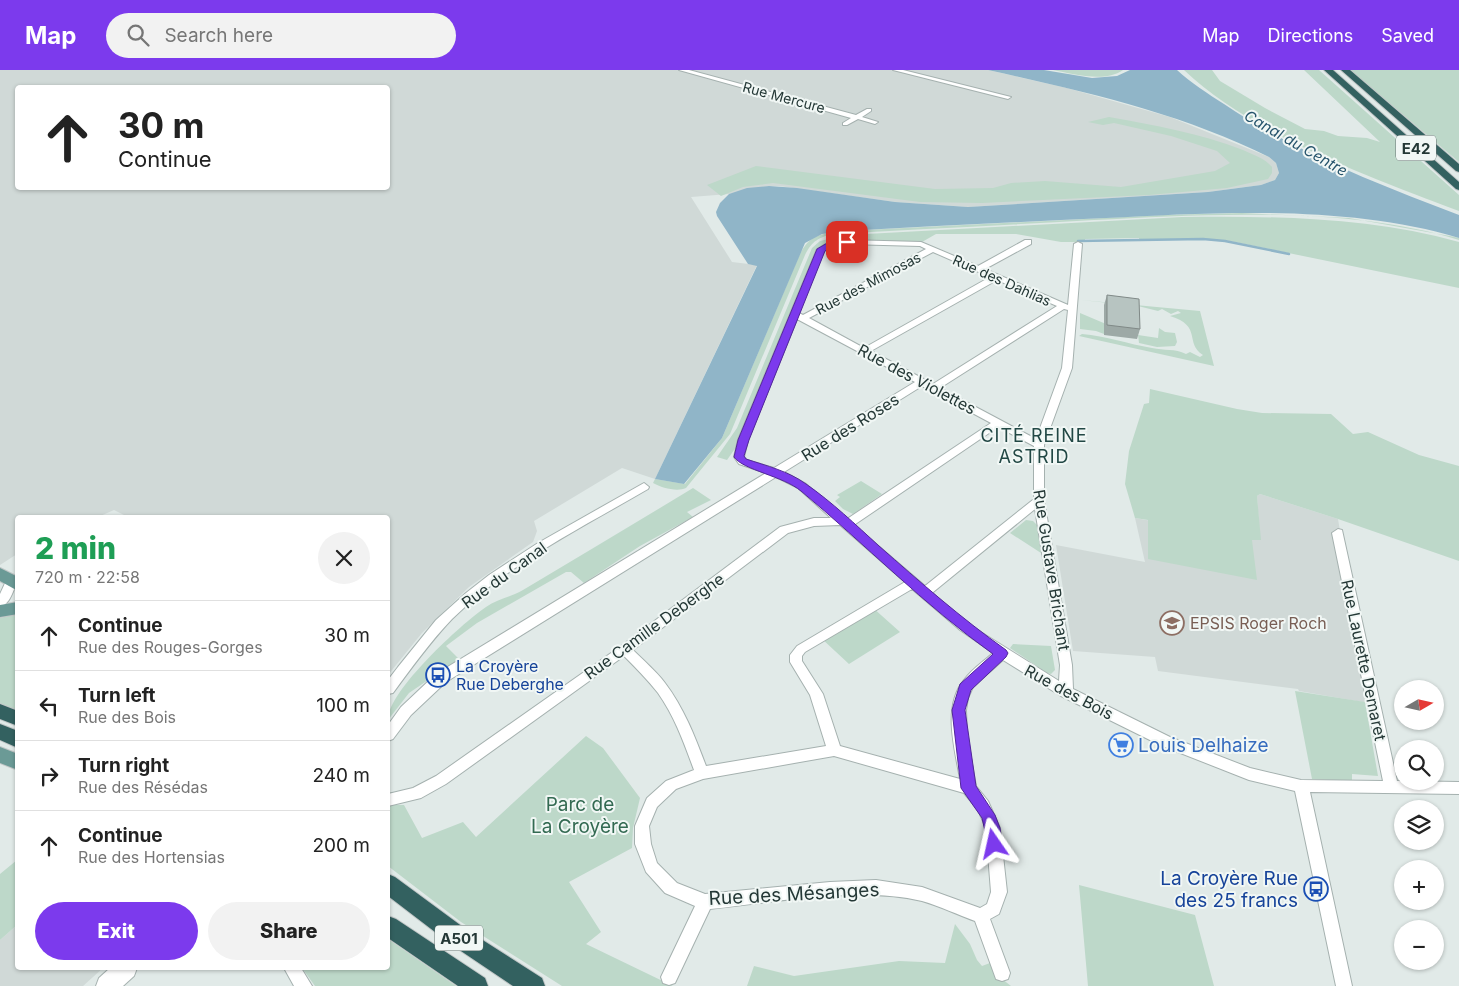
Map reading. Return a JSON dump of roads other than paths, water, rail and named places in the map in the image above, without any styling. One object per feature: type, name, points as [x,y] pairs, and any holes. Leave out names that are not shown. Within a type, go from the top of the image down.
[{"type":"highway","name":"E42","points":[[1328,70],[1459,187]]},
{"type":"highway","name":"E42","points":[[1345,70],[1459,169]]},
{"type":"highway","points":[[1372,110],[1404,122]]},
{"type":"highway","points":[[0,711],[15,718]]},
{"type":"highway","points":[[0,732],[15,739]]},
{"type":"highway","name":"A501","points":[[390,886],[475,949],[534,986]]},
{"type":"highway","name":"A501","points":[[390,927],[477,986]]},
{"type":"main road","points":[[0,611],[15,608]]},
{"type":"main road","points":[[0,755],[15,761]]},
{"type":"street","name":"Rue Mercure","points":[[682,70],[876,122]]},
{"type":"street","points":[[896,70],[1008,97]]},
{"type":"street","name":"Rue Mercure","points":[[845,124],[869,110]]},
{"type":"street","name":"Rue des Dahlias","points":[[799,316],[821,249],[832,244],[847,242],[912,242],[933,249],[1068,307]]},
{"type":"street","points":[[978,269],[1028,242]]},
{"type":"street","name":"Rue Gustave Brichant","points":[[1066,692],[1066,665],[1039,500],[1039,445],[1067,368],[1068,307],[1078,244]]},
{"type":"street","name":"Rue des Mimosas","points":[[799,316],[933,249]]},
{"type":"street","points":[[865,351],[996,277]]},
{"type":"street","points":[[934,388],[1068,307]]},
{"type":"street","name":"Rue des Violettes","points":[[799,316],[1039,445]]},
{"type":"street","name":"Rue des Bois","points":[[799,316],[744,440],[739,457],[742,462],[777,473],[802,486],[846,522],[913,584],[964,627],[1002,653],[1066,692],[1164,741],[1249,774],[1302,786],[1459,788]]},
{"type":"street","name":"Rue des Roses","points":[[777,473],[922,382]]},
{"type":"street","points":[[846,522],[998,423]]},
{"type":"street","points":[[390,733],[406,711],[441,678],[777,473]]},
{"type":"street","name":"Rue du Canal","points":[[390,686],[420,646],[450,615],[480,589],[530,554],[644,487]]},
{"type":"street","points":[[924,593],[1039,500]]},
{"type":"street","name":"Rue Camille Deberghe","points":[[390,797],[416,794],[441,780],[624,649],[784,530],[814,522],[846,522]]},
{"type":"street","name":"Rue Laurette Demaret","points":[[1338,533],[1391,788]]},
{"type":"street","points":[[0,603],[6,596],[7,582]]},
{"type":"street","points":[[913,584],[801,649],[796,655],[796,662],[816,694],[834,750],[969,788]]},
{"type":"street","points":[[624,649],[663,690],[687,732],[702,773]]},
{"type":"street","points":[[1002,653],[970,682],[959,702],[959,718],[969,788],[984,806],[992,828],[999,892],[993,909],[981,916],[1002,973]]},
{"type":"street","name":"Rue des Mésanges","points":[[834,750],[702,773],[680,780],[662,792],[652,803],[645,815],[642,832],[645,854],[651,867],[671,888],[705,902],[830,889],[876,887],[922,894],[981,916]]},
{"type":"street","points":[[1302,786],[1344,986]]},
{"type":"street","points":[[669,977],[705,902]]},
{"type":"street","points":[[107,986],[124,970]]},
{"type":"street","points":[[293,970],[304,986]]},
{"type":"water","points":[[988,70],[1044,70],[1092,78],[1117,76],[1130,70],[1177,70],[1211,96],[1251,121],[1308,152],[1368,179],[1459,215],[1459,238],[1417,227],[1374,220],[1284,213],[1149,216],[845,231],[822,234],[805,243],[722,438],[684,484],[655,479],[757,266],[748,264],[717,216],[716,212],[720,203],[729,194],[747,188],[769,186],[797,188],[895,202],[968,207],[1208,192],[1261,185],[1275,180],[1279,173],[1276,163],[1269,157],[1236,141],[1201,128],[1095,95]]},
{"type":"waterway","points":[[1078,241],[1203,239],[1225,241],[1289,254]]},
{"type":"place","name":"EPSIS Roger Roch","points":[[1172,623]]},
{"type":"place","name":"La Croyère Rue Deberghe","points":[[438,675]]},
{"type":"place","name":"Louis Delhaize","points":[[1121,745]]},
{"type":"place","name":"La Croyère Rue des 25 francs","points":[[1316,889]]},
{"type":"district","name":"CITÉ REINE ASTRID","points":[[1034,445]]},
{"type":"water label","name":"Canal du Centre","points":[[1296,143]]},
{"type":"park label","name":"Parc de La Croyère","points":[[580,815]]}]
